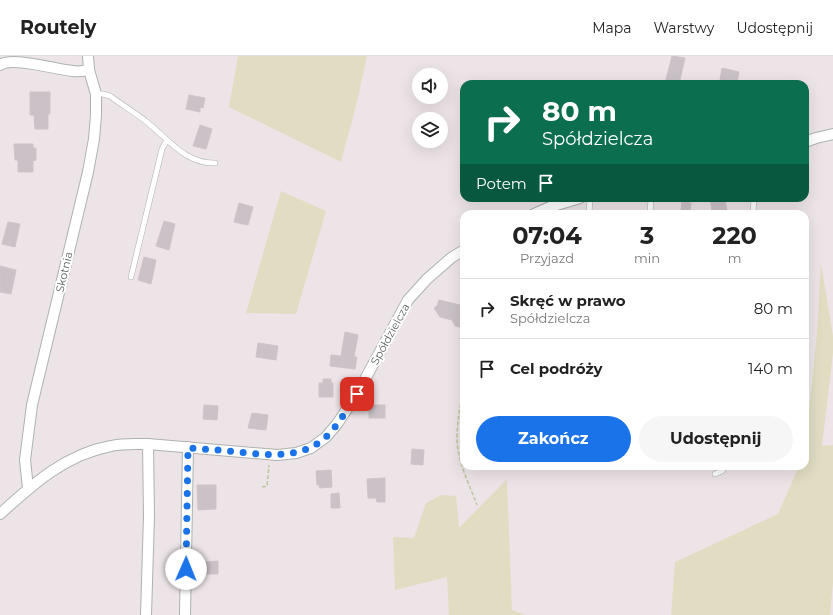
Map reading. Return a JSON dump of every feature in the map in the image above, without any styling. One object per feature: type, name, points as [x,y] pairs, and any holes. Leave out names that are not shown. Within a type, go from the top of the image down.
[{"type":"street","name":"Skotnia","points":[[28,488],[26,460],[32,405],[88,172],[94,140],[96,94],[89,70],[88,56]]},
{"type":"street","points":[[0,65],[8,62],[19,62],[75,72],[89,70]]},
{"type":"street","points":[[809,141],[833,134]]},
{"type":"street","points":[[543,210],[567,202]]},
{"type":"street","name":"Spółdzielcza","points":[[0,514],[28,488],[61,464],[83,453],[112,446],[148,444],[270,455],[296,453],[311,448],[326,437],[337,424],[357,394],[408,300],[427,278],[460,252]]},
{"type":"street","points":[[146,615],[149,516],[148,444]]},
{"type":"street","points":[[185,615],[188,448]]},
{"type":"lane","points":[[96,94],[110,96],[148,123],[190,158],[198,162],[215,162]]},
{"type":"lane","points":[[132,277],[162,149],[167,140]]},
{"type":"lane","points":[[715,474],[723,470]]},
{"type":"path","points":[[460,413],[457,438],[460,452]]},
{"type":"path","points":[[262,487],[267,486],[270,455]]},
{"type":"path","points":[[465,470],[477,505]]},
{"type":"shaded area","points":[[238,56],[367,56],[357,102],[341,162],[229,107]]},
{"type":"shaded area","points":[[281,191],[326,211],[296,314],[246,313]]},
{"type":"shaded area","points":[[821,263],[833,336],[833,353],[822,446],[833,445],[833,583],[830,615],[671,615],[675,562],[778,514],[797,470],[809,470],[809,412],[817,333]]},
{"type":"shaded area","points":[[507,479],[512,610],[525,615],[449,615],[447,577],[395,590],[393,537],[414,538],[426,503],[441,495],[456,496],[459,528]]},
{"type":"building","points":[[672,56],[685,58],[680,80],[666,80]]},
{"type":"building","points":[[722,68],[739,72],[738,80],[720,80]]},
{"type":"building","points":[[30,92],[50,92],[48,129],[35,129],[34,115],[30,115]]},
{"type":"building","points":[[189,95],[205,98],[203,108],[200,107],[200,112],[186,109]]},
{"type":"building","points":[[200,125],[212,129],[206,149],[193,146]]},
{"type":"building","points":[[14,144],[33,144],[33,148],[36,148],[36,160],[33,161],[33,172],[18,172],[18,160],[15,160]]},
{"type":"building","points":[[682,202],[691,203],[690,210],[681,210]]},
{"type":"building","points":[[711,202],[726,202],[727,210],[712,210]]},
{"type":"building","points":[[239,203],[253,207],[248,225],[234,222]]},
{"type":"building","points":[[164,221],[175,224],[169,250],[156,246]]},
{"type":"building","points":[[8,222],[20,224],[15,247],[2,244]]},
{"type":"building","points":[[144,257],[156,260],[151,284],[138,280]]},
{"type":"building","points":[[0,266],[16,270],[11,294],[0,292]]},
{"type":"building","points":[[439,300],[460,305],[460,327],[455,326],[452,320],[440,317],[434,308],[437,306]]},
{"type":"building","points":[[345,332],[358,335],[354,357],[357,357],[355,369],[330,366],[331,355],[341,356]]},
{"type":"building","points":[[258,343],[278,346],[276,360],[256,357]]},
{"type":"building","points":[[323,379],[331,379],[331,383],[333,383],[333,397],[319,397],[319,383],[323,383]]},
{"type":"building","points":[[204,405],[218,406],[217,420],[203,419]]},
{"type":"building","points":[[369,405],[385,405],[385,418],[369,418]]},
{"type":"building","points":[[252,413],[268,415],[266,430],[248,428]]},
{"type":"building","points":[[412,449],[424,450],[423,465],[411,464]]},
{"type":"building","points":[[331,470],[332,487],[320,488],[319,485],[317,485],[316,471]]},
{"type":"building","points":[[385,478],[385,502],[377,502],[376,498],[368,498],[367,479]]},
{"type":"building","points":[[197,485],[216,485],[216,509],[198,510]]},
{"type":"building","points":[[339,493],[340,508],[331,508],[331,494]]},
{"type":"building","points":[[218,561],[218,574],[205,574],[205,562]]},
{"type":"route","points":[[186,569],[188,448],[270,455],[296,453],[311,448],[326,437],[337,424],[357,394]]}]
